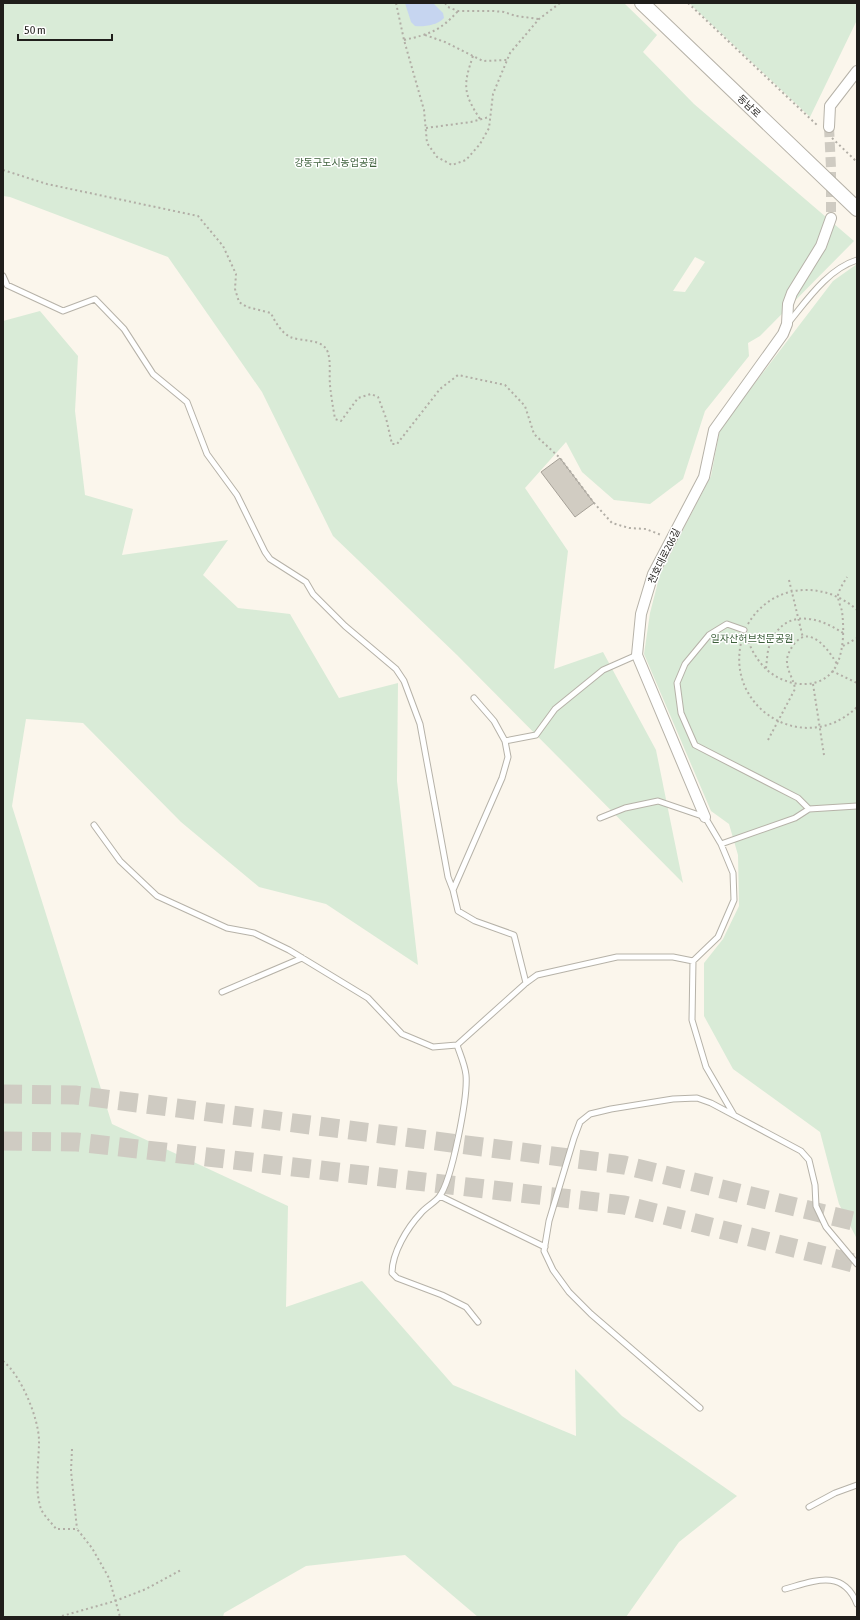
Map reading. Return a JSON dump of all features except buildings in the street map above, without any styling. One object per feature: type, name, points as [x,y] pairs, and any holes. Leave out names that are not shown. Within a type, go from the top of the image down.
[{"type":"main road","name":"동남로","points":[[642,3],[857,208]]},
{"type":"street","points":[[826,130],[830,106],[857,71]]},
{"type":"street","name":"천호대로206길","points":[[705,817],[637,655],[641,614],[653,574],[704,477],[714,430],[783,334],[787,324],[788,304],[792,293],[821,246],[831,218]]},
{"type":"lane","points":[[787,324],[809,298],[832,275],[857,260]]},
{"type":"lane","points":[[3,276],[7,285],[63,311],[95,298],[124,329],[153,374],[187,402],[207,454],[237,495],[265,552],[270,559],[306,582],[313,594],[345,626],[396,669],[404,680],[420,724],[448,877],[454,890],[458,911],[475,922],[514,934],[526,983]]},
{"type":"lane","points":[[744,630],[727,624],[709,635],[685,664],[677,683],[681,713],[695,745],[798,798],[809,809]]},
{"type":"lane","points":[[505,740],[536,735],[555,709],[603,670],[637,655]]},
{"type":"lane","points":[[454,890],[502,778],[508,757],[505,740],[494,722],[474,698]]},
{"type":"lane","points":[[600,818],[625,808],[658,801],[705,817]]},
{"type":"lane","points":[[721,844],[795,818],[809,809],[857,806]]},
{"type":"lane","name":"천호대로206길","points":[[693,960],[718,937],[734,900],[733,873],[721,844],[705,817]]},
{"type":"lane","points":[[94,825],[120,861],[157,896],[227,928],[254,933],[302,958],[368,998],[402,1034],[433,1047],[457,1045],[526,983],[537,975],[617,957],[673,957],[693,960],[692,1020],[706,1067],[734,1115]]},
{"type":"lane","points":[[222,992],[302,958]]},
{"type":"lane","points":[[457,1045],[466,1074],[465,1095],[449,1173],[440,1196],[420,1214],[403,1238],[392,1262],[392,1273],[397,1278],[442,1295],[466,1307],[478,1322]]},
{"type":"lane","points":[[700,1408],[591,1314],[569,1292],[553,1270],[544,1251],[549,1221],[580,1122],[590,1114],[642,1104],[697,1098],[734,1115],[801,1151],[809,1160],[815,1185],[816,1206],[819,1213],[826,1227],[857,1264]]},
{"type":"lane","points":[[440,1196],[544,1247]]},
{"type":"lane","points":[[809,1507],[835,1493],[857,1485]]},
{"type":"lane","points":[[785,1589],[823,1579],[836,1581],[846,1587],[857,1604]]},
{"type":"path","points":[[396,3],[404,40],[424,110],[427,143],[437,157],[452,165],[466,160],[480,144],[489,128],[489,117],[493,94],[510,53],[539,19],[560,3]]},
{"type":"path","points":[[445,3],[448,7],[458,11],[504,12],[516,16],[539,19]]},
{"type":"path","points":[[688,3],[826,130],[857,162]]},
{"type":"path","points":[[404,40],[434,32],[450,21],[458,11]]},
{"type":"path","points":[[425,35],[483,61],[507,60]]},
{"type":"path","points":[[473,56],[465,78],[469,102],[480,119]]},
{"type":"path","points":[[426,128],[489,117]]},
{"type":"path","points":[[3,170],[47,184],[198,216],[223,246],[236,274],[236,289],[239,302],[248,307],[271,313],[278,326],[289,337],[301,341],[310,341],[324,346],[328,354],[330,386],[335,419],[341,421],[358,398],[371,394],[378,397],[386,418],[392,444],[397,444],[440,389],[458,375],[505,385],[525,406],[534,434],[560,458],[594,503],[612,523],[629,528],[646,529],[671,539]]},
{"type":"path","points":[[744,630],[748,643],[765,669],[794,684],[813,684],[822,680],[837,664],[843,646],[843,620],[838,596],[847,577]]},
{"type":"path","points":[[788,580],[803,638]]},
{"type":"path","points":[[857,610],[838,596],[823,591],[807,589],[791,591],[776,597],[763,605],[752,617],[744,630],[739,651],[740,672],[747,692],[760,709],[777,721],[791,726],[806,728],[820,727],[836,722],[850,714],[857,706]]},
{"type":"path","points":[[765,669],[769,647],[775,634],[786,624],[798,618],[822,620],[843,633]]},
{"type":"path","points":[[768,740],[794,689],[787,660],[790,650],[797,641],[810,637],[819,641],[829,651],[837,664]]},
{"type":"path","points":[[843,646],[857,638]]},
{"type":"path","points":[[832,671],[857,683]]},
{"type":"path","points":[[813,684],[824,755]]},
{"type":"path","points":[[3,1361],[18,1376],[30,1402],[39,1439],[38,1483],[42,1510],[56,1529],[77,1529]]},
{"type":"path","points":[[72,1450],[71,1471],[77,1529],[92,1548],[109,1578],[120,1617]]},
{"type":"path","points":[[62,1616],[115,1601],[146,1589],[181,1570]]},
{"type":"green space","name":"강동구도시농업공원","points":[[3,3],[624,3],[657,35],[643,52],[694,104],[854,241],[760,336],[748,343],[749,356],[705,411],[683,479],[650,504],[614,500],[582,472],[566,442],[525,488],[568,551],[554,669],[603,652],[656,750],[683,883],[457,655],[333,536],[262,392],[168,257],[10,197],[3,196]],"holes":[[[695,257],[705,262],[685,292],[673,291]]]},
{"type":"green space","points":[[689,3],[855,3],[857,6],[857,20],[810,117]]},
{"type":"green space","name":"일자산허브천문공원","points":[[857,264],[857,1239],[839,1204],[820,1132],[733,1069],[704,1016],[704,963],[723,939],[739,906],[738,855],[729,824],[711,811],[644,654],[650,613],[660,574],[711,476],[720,429],[833,281]]},
{"type":"green space","points":[[40,311],[78,356],[75,411],[85,495],[133,509],[122,555],[228,540],[203,575],[238,608],[290,614],[339,698],[398,683],[397,781],[418,965],[326,904],[259,887],[181,822],[83,723],[26,719],[12,806],[112,1124],[288,1206],[286,1307],[362,1281],[453,1385],[576,1436],[575,1369],[622,1416],[737,1496],[679,1542],[626,1617],[478,1617],[405,1555],[306,1566],[224,1613],[223,1617],[3,1617],[3,321]]},
{"type":"water","points":[[405,3],[433,3],[443,13],[444,18],[431,25],[415,26],[411,22]]},
{"type":"tunnel","points":[[829,127],[831,218]]},
{"type":"tunnel","points":[[3,1094],[75,1095],[624,1165],[857,1222]]},
{"type":"tunnel","points":[[3,1141],[77,1142],[624,1205],[857,1264]]}]
